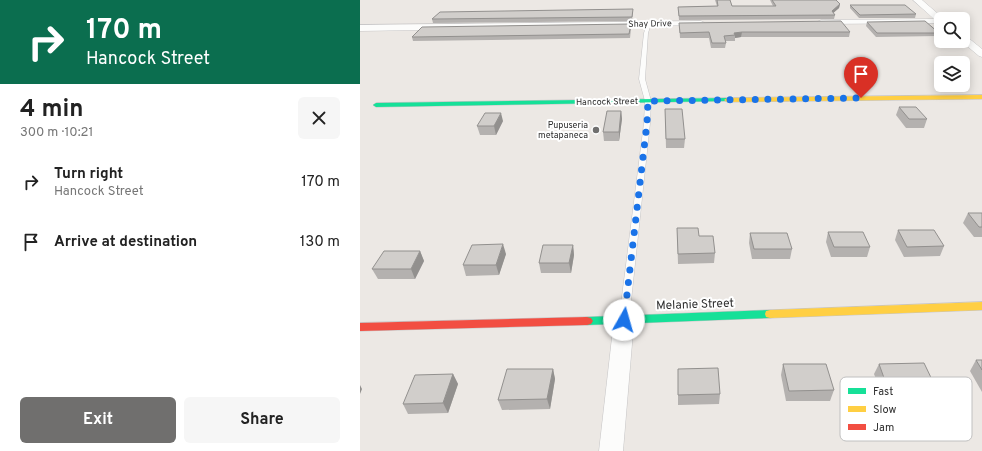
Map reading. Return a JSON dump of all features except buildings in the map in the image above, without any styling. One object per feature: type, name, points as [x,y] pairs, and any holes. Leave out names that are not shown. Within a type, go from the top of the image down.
[{"type":"street","points":[[917,0],[934,15]]},
{"type":"street","points":[[810,22],[934,21]]},
{"type":"street","name":"Shay Drive","points":[[360,28],[712,23]]},
{"type":"street","points":[[970,44],[982,54]]},
{"type":"street","name":"Hancock Street","points":[[376,105],[982,97]]},
{"type":"street","name":"Melanie Street","points":[[360,327],[624,320],[982,306]]},
{"type":"street","points":[[611,451],[624,320]]},
{"type":"lane","points":[[624,320],[647,123],[648,101],[642,79],[646,33],[649,24]]},
{"type":"traffic: fast","points":[[376,105],[727,100]]},
{"type":"traffic: fast","points":[[587,321],[770,314]]},
{"type":"traffic: slow","points":[[727,100],[982,97]]},
{"type":"traffic: slow","points":[[770,314],[982,306]]},
{"type":"traffic: jam","points":[[360,327],[587,321]]},
{"type":"place","name":"Pupuseria metapaneca","points":[[596,130]]},
{"type":"route","points":[[624,320],[647,123],[648,101],[861,98]]}]
